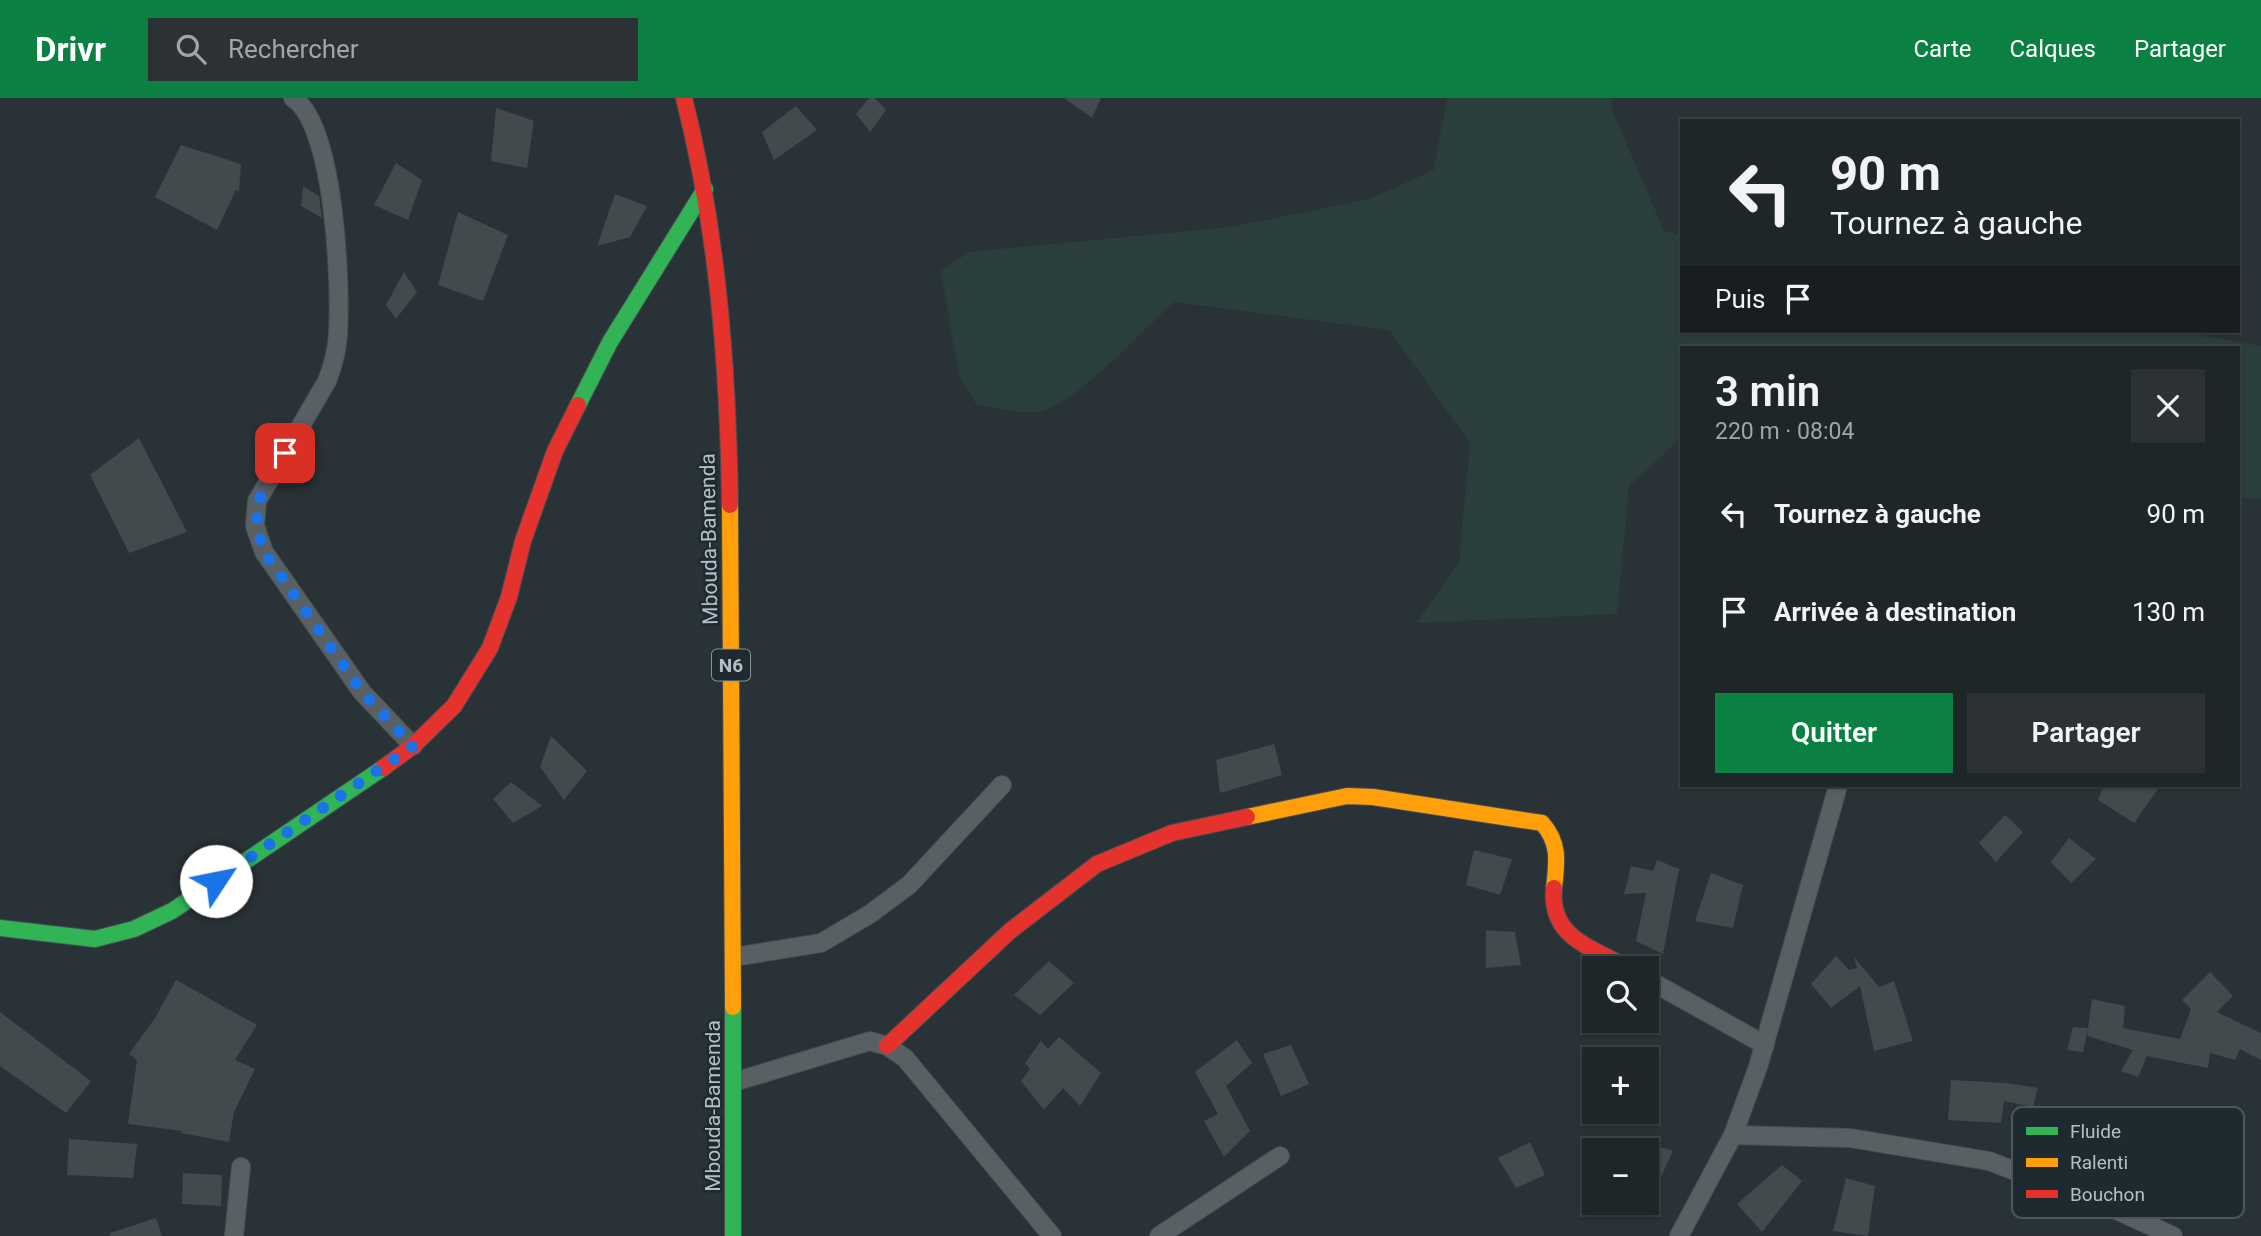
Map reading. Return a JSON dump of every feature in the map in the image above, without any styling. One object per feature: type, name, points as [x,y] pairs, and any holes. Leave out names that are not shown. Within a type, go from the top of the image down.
[{"type":"main road","name":"Mbouda-Bamenda","points":[[684,98],[705,188],[728,371],[734,957],[733,1236]]},
{"type":"main road","points":[[0,928],[95,939],[134,929],[172,911],[413,746],[454,706],[490,648],[509,597],[523,541],[555,451],[610,342],[705,188]]},
{"type":"main road","points":[[887,1046],[1010,931],[1097,864],[1172,833],[1347,796],[1373,797],[1542,823],[1552,831],[1557,843],[1553,910],[1558,924],[1608,956]]},
{"type":"street","points":[[293,98],[300,103],[317,133],[333,205],[338,334],[334,361],[327,381],[257,501],[255,526],[264,552],[362,692],[413,746]]},
{"type":"street","points":[[734,957],[821,943],[870,914],[909,884],[1002,785]]},
{"type":"street","points":[[1679,1236],[1733,1135],[1765,1045],[1838,787]]},
{"type":"street","points":[[1659,986],[1765,1045]]},
{"type":"street","points":[[734,1082],[870,1041],[887,1046],[905,1058],[1052,1236]]},
{"type":"street","points":[[1733,1135],[1850,1138],[1989,1161],[2012,1170]]},
{"type":"street","points":[[1159,1236],[1280,1156]]},
{"type":"street","points":[[234,1236],[241,1167]]},
{"type":"street","points":[[2134,1218],[2173,1236]]},
{"type":"green space","points":[[1447,98],[1613,98],[1611,107],[1664,231],[1680,235],[1680,333],[2198,333],[2261,346],[2261,499],[2240,498],[2240,346],[1680,346],[1680,439],[1629,486],[1617,614],[1416,623],[1459,563],[1470,443],[1389,330],[1174,302],[1091,380],[1056,405],[1041,411],[1025,412],[976,404],[959,376],[941,271],[969,252],[1231,227],[1369,199],[1434,170]]},
{"type":"building","points":[[869,98],[875,98],[886,110],[870,132],[856,114]]},
{"type":"building","points":[[1064,98],[1101,98],[1092,118]]},
{"type":"building","points":[[796,106],[817,130],[774,160],[762,132]]},
{"type":"building","points":[[496,108],[534,121],[527,168],[491,161]]},
{"type":"building","points":[[181,145],[241,164],[239,192],[236,190],[217,230],[155,197]]},
{"type":"building","points":[[396,163],[422,180],[408,220],[374,205]]},
{"type":"building","points":[[303,186],[319,196],[322,218],[301,206]]},
{"type":"building","points":[[615,194],[647,206],[630,237],[597,246]]},
{"type":"building","points":[[458,212],[508,235],[483,301],[438,285]]},
{"type":"building","points":[[404,272],[417,292],[396,319],[386,305]]},
{"type":"building","points":[[139,438],[187,532],[129,553],[90,475]]},
{"type":"building","points":[[551,736],[587,771],[564,800],[540,767]]},
{"type":"building","points":[[1274,744],[1282,775],[1220,793],[1216,760]]},
{"type":"building","points":[[511,782],[542,806],[513,823],[493,799]]},
{"type":"building","points":[[2103,787],[2159,787],[2134,823],[2098,800]]},
{"type":"building","points":[[2005,815],[2023,832],[1996,862],[1979,843]]},
{"type":"building","points":[[2069,838],[2096,859],[2071,883],[2051,862]]},
{"type":"building","points":[[1474,850],[1512,859],[1500,895],[1466,885]]},
{"type":"building","points":[[1657,860],[1679,869],[1663,954],[1636,941],[1646,893],[1624,894],[1631,866],[1653,871]]},
{"type":"building","points":[[1711,873],[1743,885],[1733,928],[1695,921]]},
{"type":"building","points":[[1486,930],[1515,932],[1521,965],[1486,968]]},
{"type":"building","points":[[1836,956],[1849,970],[1857,968],[1854,957],[1879,987],[1894,981],[1913,1041],[1874,1051],[1860,986],[1831,1008],[1811,984]]},
{"type":"building","points":[[1049,961],[1074,983],[1040,1015],[1014,995]]},
{"type":"building","points":[[2210,972],[2233,996],[2217,1012],[2261,1033],[2261,1060],[2240,1049],[2235,1060],[2210,1053],[2208,1068],[2147,1056],[2138,1077],[2121,1071],[2133,1050],[2087,1036],[2092,999],[2125,1006],[2123,1028],[2180,1039],[2191,1009],[2182,1000]]},
{"type":"building","points":[[176,980],[257,1025],[235,1060],[255,1069],[234,1112],[229,1142],[181,1133],[182,1131],[128,1124],[137,1060],[129,1054],[155,1018]]},
{"type":"building","points":[[0,1012],[91,1081],[66,1113],[0,1066]]},
{"type":"building","points":[[2073,1027],[2088,1028],[2083,1052],[2067,1050]]},
{"type":"building","points":[[1059,1037],[1101,1073],[1080,1106],[1063,1088],[1044,1110],[1021,1081],[1030,1069],[1025,1063],[1041,1041],[1048,1049]]},
{"type":"building","points":[[1237,1040],[1252,1063],[1226,1086],[1250,1131],[1224,1157],[1204,1121],[1218,1114],[1195,1072]]},
{"type":"building","points":[[1291,1045],[1309,1084],[1281,1096],[1263,1054]]},
{"type":"building","points":[[1951,1080],[2007,1083],[2038,1088],[2033,1107],[2004,1101],[2001,1123],[1948,1120]]},
{"type":"building","points":[[69,1139],[137,1144],[133,1178],[67,1175]]},
{"type":"building","points":[[1530,1142],[1545,1175],[1516,1188],[1498,1158]]},
{"type":"building","points":[[1659,1147],[1673,1151],[1659,1181]]},
{"type":"building","points":[[1782,1165],[1802,1181],[1762,1232],[1737,1204]]},
{"type":"building","points":[[183,1173],[222,1175],[221,1206],[182,1204]]},
{"type":"building","points":[[1846,1178],[1875,1186],[1868,1236],[1833,1231]]},
{"type":"building","points":[[156,1218],[162,1236],[110,1236],[110,1233]]},
{"type":"traffic: fast","points":[[578,405],[610,342],[705,189]]},
{"type":"traffic: fast","points":[[0,928],[95,939],[134,929],[172,911],[383,768]]},
{"type":"traffic: fast","points":[[733,1007],[733,1236]]},
{"type":"traffic: slow","points":[[730,505],[733,1007]]},
{"type":"traffic: slow","points":[[1247,817],[1347,796],[1373,797],[1542,823],[1554,846],[1554,888]]},
{"type":"traffic: jam","points":[[684,98],[705,199],[719,300],[727,402],[730,505]]},
{"type":"traffic: jam","points":[[383,768],[413,746],[454,706],[490,648],[509,597],[523,541],[555,451],[578,405]]},
{"type":"traffic: jam","points":[[887,1046],[1010,931],[1097,864],[1172,833],[1247,817]]},
{"type":"traffic: jam","points":[[1554,888],[1554,905],[1558,919],[1566,930],[1587,947],[1605,956]]},
{"type":"route","points":[[216,881],[413,746],[362,692],[264,552],[255,526],[257,501],[285,453]]}]
